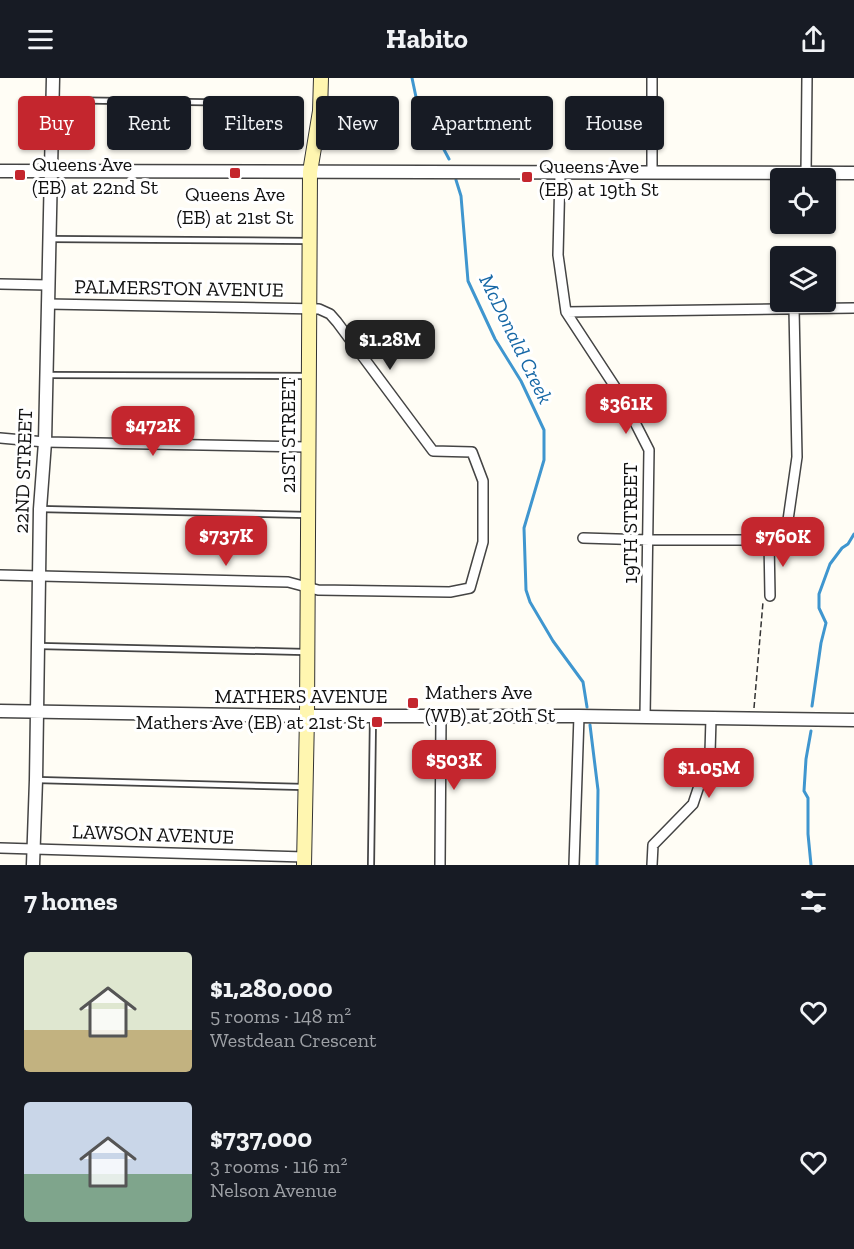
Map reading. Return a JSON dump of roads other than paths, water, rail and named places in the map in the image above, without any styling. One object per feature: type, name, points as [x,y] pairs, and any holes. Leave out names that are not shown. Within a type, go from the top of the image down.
[{"type":"main road","name":"21ST STREET","points":[[304,861],[308,652],[307,447],[310,172],[320,111],[321,78]]},
{"type":"street","name":"22ND STREET","points":[[53,78],[53,96]]},
{"type":"street","points":[[652,78],[652,173]]},
{"type":"street","points":[[806,168],[807,78]]},
{"type":"street","name":"22ND STREET","points":[[33,865],[38,712],[40,509],[45,442],[52,150]]},
{"type":"street","points":[[0,171],[770,173]]},
{"type":"street","points":[[836,173],[854,173]]},
{"type":"street","name":"19TH STREET","points":[[560,174],[558,255],[566,312],[623,399],[649,450],[645,717]]},
{"type":"street","name":"PALMERSTON AVENUE","points":[[0,284],[48,285]]},
{"type":"street","name":"PALMERSTON AVENUE","points":[[47,304],[310,309]]},
{"type":"street","points":[[0,575],[288,582],[318,590],[450,592],[470,588],[483,542],[483,481],[472,452],[433,451],[337,322],[330,314],[319,309],[310,309]]},
{"type":"street","points":[[566,312],[770,309]]},
{"type":"street","points":[[836,309],[854,309]]},
{"type":"street","points":[[583,537],[649,540],[769,540],[787,526],[797,457],[794,312]]},
{"type":"street","points":[[0,438],[45,442],[307,447]]},
{"type":"street","points":[[769,540],[770,596]]},
{"type":"street","name":"MATHERS AVENUE","points":[[0,711],[854,720]]},
{"type":"street","points":[[574,865],[579,716]]},
{"type":"street","points":[[440,865],[441,717]]},
{"type":"street","points":[[652,865],[653,845],[693,804],[710,753],[711,718]]},
{"type":"street","name":"LAWSON AVENUE","points":[[0,848],[304,861]]},
{"type":"lane","points":[[95,100],[203,102]]},
{"type":"lane","points":[[50,239],[309,241]]},
{"type":"lane","points":[[46,375],[308,376]]},
{"type":"lane","points":[[40,509],[307,515]]},
{"type":"lane","points":[[38,646],[308,652]]},
{"type":"lane","points":[[371,865],[372,716]]},
{"type":"lane","points":[[36,780],[304,788]]},
{"type":"waterway","name":"McDonald Creek","points":[[412,78],[416,97],[449,159]]},
{"type":"waterway","name":"McDonald Creek","points":[[456,180],[461,196],[468,281],[495,339],[521,381],[544,430],[544,460],[524,528],[526,590],[530,602],[553,641],[583,682],[587,707]]},
{"type":"waterway","points":[[812,706],[826,623],[819,608],[819,594],[830,564],[854,534]]},
{"type":"waterway","name":"McDonald Creek","points":[[590,725],[598,790],[597,865]]},
{"type":"waterway","points":[[811,731],[804,791],[808,798],[811,865]]},
{"type":"place","name":"Queens Ave (EB) at 21st St","points":[[235,173]]},
{"type":"place","name":"Queens Ave (EB) at 22nd St","points":[[20,175]]},
{"type":"place","name":"Queens Ave (EB) at 19th St","points":[[527,177]]},
{"type":"place","name":"Mathers Ave (WB) at 20th St","points":[[413,703]]},
{"type":"place","name":"Mathers Ave (EB) at 21st St","points":[[377,722]]}]
